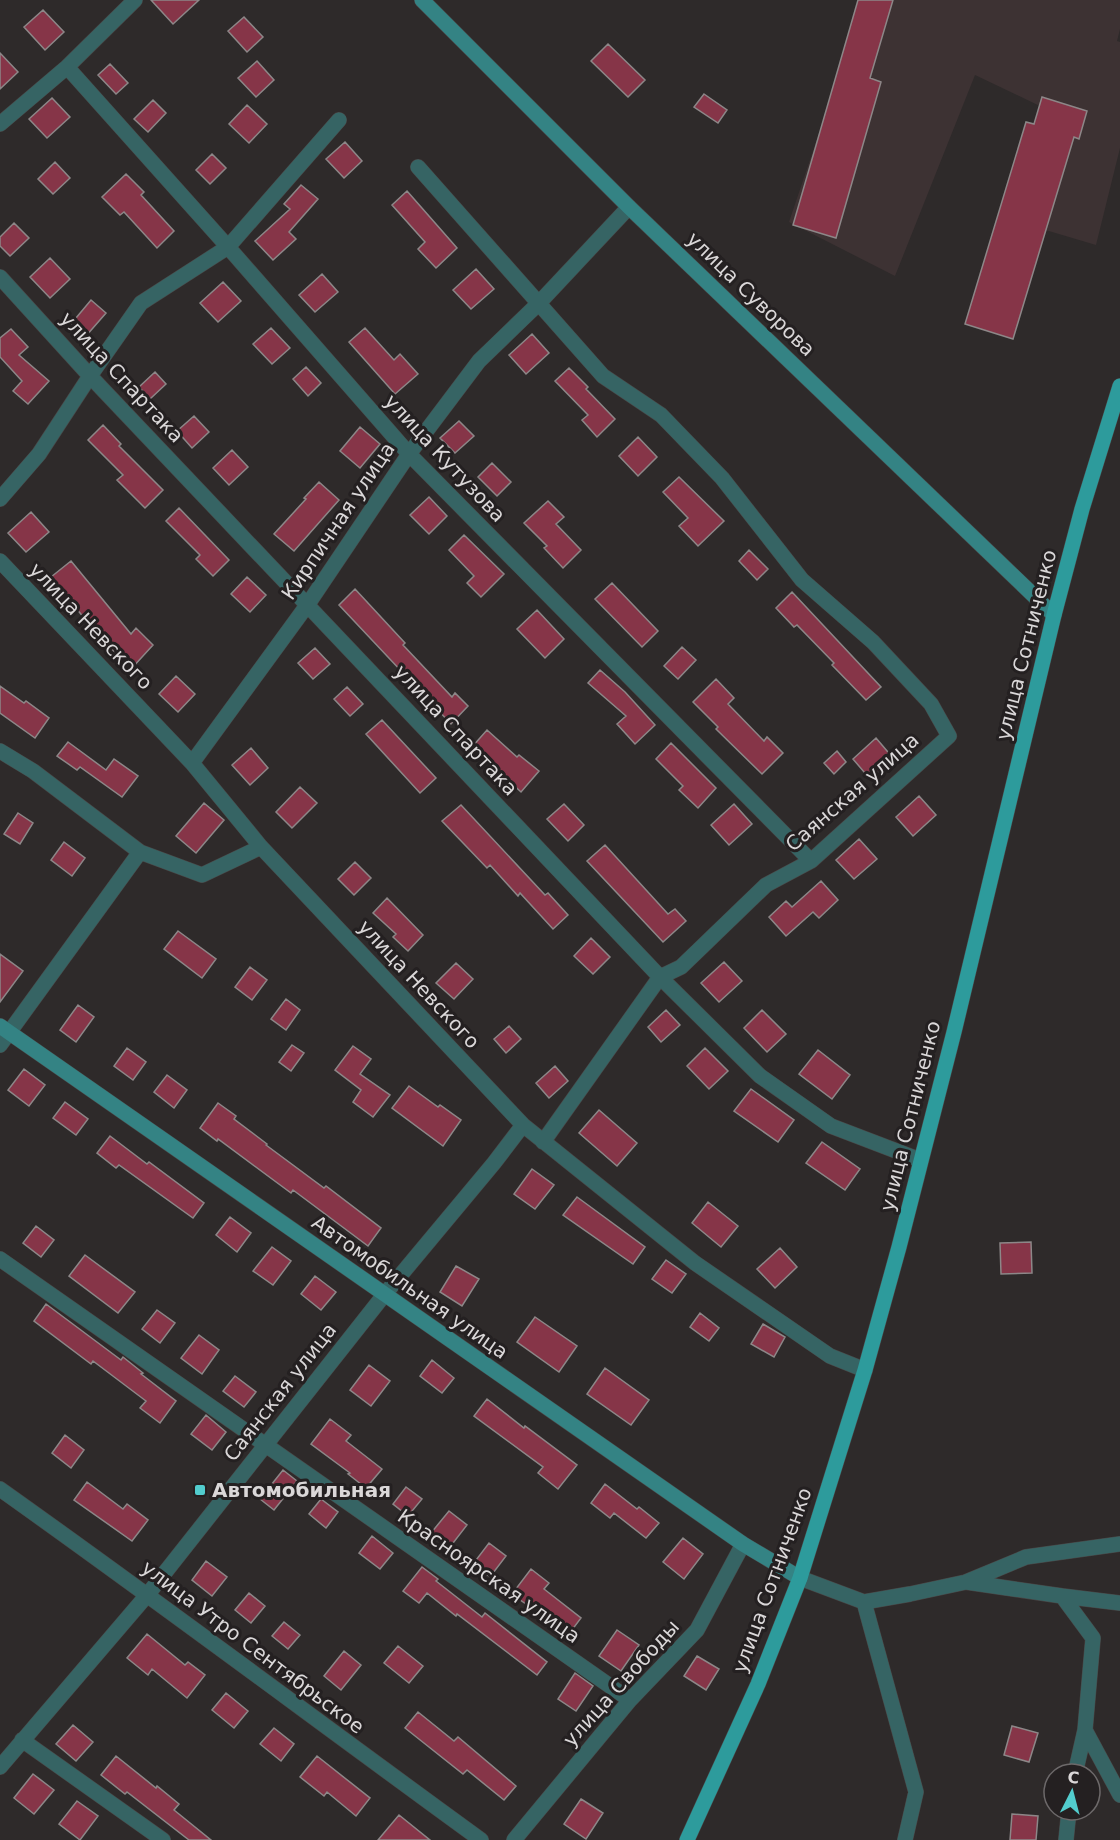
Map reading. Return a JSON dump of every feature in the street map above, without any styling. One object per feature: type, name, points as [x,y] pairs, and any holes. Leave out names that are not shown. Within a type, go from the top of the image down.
[{"type":"main road","name":"улица Сотниченко","points":[[687,1840],[758,1684],[800,1578],[865,1370],[954,1032],[1054,615],[1082,509],[1120,386]]},
{"type":"street","points":[[0,124],[67,67],[135,0]]},
{"type":"street","name":"улица Суворова","points":[[422,0],[629,207],[1054,615]]},
{"type":"street","name":"улица Кутузова","points":[[67,67],[409,454],[811,861]]},
{"type":"street","points":[[0,499],[39,454],[141,303],[228,247],[339,120]]},
{"type":"street","points":[[417,167],[538,303]]},
{"type":"street","name":"Кирпичная улица","points":[[192,763],[308,604],[409,454],[479,361],[629,207]]},
{"type":"street","name":"улица Спартака","points":[[0,276],[90,376],[660,977],[760,1076],[831,1126],[920,1160]]},
{"type":"street","name":"Саянская улица","points":[[538,303],[603,376],[661,415],[722,478],[802,580],[873,642],[930,704],[949,736],[811,861],[766,885],[681,968],[660,977],[543,1142]]},
{"type":"street","name":"улица Невского","points":[[0,561],[192,763],[261,847],[523,1125],[695,1263],[830,1356],[865,1370]]},
{"type":"street","points":[[0,750],[33,771],[140,852],[202,875],[261,847]]},
{"type":"street","points":[[3,1035],[140,852]]},
{"type":"street","name":"Автомобильная улица","points":[[3,1035],[743,1544],[800,1578]]},
{"type":"street","name":"Саянская улица","points":[[0,1767],[148,1594],[384,1295],[523,1125]]},
{"type":"street","name":"Красноярская улица","points":[[0,1259],[630,1700]]},
{"type":"street","name":"улица Утро Сентябрьское","points":[[0,1489],[148,1594],[481,1840]]},
{"type":"street","name":"улица Свободы","points":[[514,1840],[630,1700],[697,1630],[743,1544]]},
{"type":"street","points":[[800,1578],[864,1602],[966,1582],[1026,1557],[1120,1544]]},
{"type":"street","points":[[966,1582],[1120,1603]]},
{"type":"street","points":[[1062,1596],[1093,1638],[1084,1730],[1078,1762]]},
{"type":"street","points":[[864,1602],[916,1792],[905,1840]]},
{"type":"street","points":[[1084,1730],[1120,1795]]},
{"type":"street","points":[[22,1740],[163,1840]]},
{"type":"street","points":[[1066,1840],[1068,1822]]},
{"type":"shaded area","points":[[864,0],[1120,0],[1120,29],[1117,41],[1120,42],[1120,148],[1096,245],[1008,219],[1044,108],[975,75],[895,276],[789,222]]},
{"type":"building","points":[[151,0],[199,0],[173,24]]},
{"type":"building","points":[[858,0],[893,0],[870,78],[881,82],[836,238],[793,225]]},
{"type":"building","points":[[43,10],[64,32],[45,50],[24,27]]},
{"type":"building","points":[[244,17],[263,37],[247,52],[228,31]]},
{"type":"building","points":[[608,44],[645,80],[628,97],[591,61]]},
{"type":"building","points":[[0,53],[18,72],[0,89]]},
{"type":"building","points":[[257,61],[274,80],[256,97],[238,78]]},
{"type":"building","points":[[110,64],[128,83],[116,94],[98,75]]},
{"type":"building","points":[[704,94],[727,110],[718,123],[694,107]]},
{"type":"building","points":[[1042,97],[1087,111],[1079,139],[1074,137],[1013,339],[965,324],[1026,122],[1034,124]]},
{"type":"building","points":[[52,98],[70,117],[47,138],[29,119]]},
{"type":"building","points":[[153,100],[166,113],[148,132],[134,119]]},
{"type":"building","points":[[247,105],[267,124],[249,143],[229,124]]},
{"type":"building","points":[[345,142],[362,161],[344,178],[326,159]]},
{"type":"building","points":[[212,154],[226,168],[210,184],[196,170]]},
{"type":"building","points":[[55,162],[70,178],[53,194],[38,179]]},
{"type":"building","points":[[126,174],[144,192],[141,195],[174,231],[157,248],[124,212],[120,215],[102,197]]},
{"type":"building","points":[[301,185],[318,199],[289,232],[296,239],[273,260],[255,241],[290,209],[284,204]]},
{"type":"building","points":[[407,191],[457,248],[436,268],[418,249],[425,242],[392,205]]},
{"type":"building","points":[[14,223],[29,238],[10,256],[0,246],[0,237]]},
{"type":"building","points":[[50,258],[70,279],[50,298],[30,277]]},
{"type":"building","points":[[476,269],[494,289],[471,309],[453,290]]},
{"type":"building","points":[[322,274],[338,292],[315,312],[299,295]]},
{"type":"building","points":[[223,282],[241,301],[218,322],[200,303]]},
{"type":"building","points":[[91,300],[106,313],[86,336],[71,324]]},
{"type":"building","points":[[271,328],[290,348],[272,364],[253,344]]},
{"type":"building","points":[[365,328],[394,360],[400,354],[418,374],[395,394],[349,342]]},
{"type":"building","points":[[11,329],[28,347],[19,355],[49,381],[28,404],[13,391],[22,381],[0,357],[0,338]]},
{"type":"building","points":[[532,334],[549,353],[526,374],[509,355]]},
{"type":"building","points":[[306,367],[321,383],[308,396],[293,379]]},
{"type":"building","points":[[569,368],[615,419],[597,437],[582,420],[588,415],[555,381]]},
{"type":"building","points":[[155,372],[166,384],[150,399],[139,387]]},
{"type":"building","points":[[194,416],[209,432],[192,448],[177,431]]},
{"type":"building","points":[[459,421],[474,436],[455,453],[440,438]]},
{"type":"building","points":[[103,425],[121,444],[119,446],[163,490],[145,508],[117,480],[123,475],[88,440]]},
{"type":"building","points":[[360,427],[380,444],[360,468],[340,451]]},
{"type":"building","points":[[638,437],[657,457],[638,476],[619,456]]},
{"type":"building","points":[[232,450],[248,467],[229,485],[213,468]]},
{"type":"building","points":[[492,463],[511,482],[497,496],[478,477]]},
{"type":"building","points":[[679,477],[724,521],[698,546],[679,526],[688,518],[663,492]]},
{"type":"building","points":[[319,482],[339,500],[294,551],[274,534]]},
{"type":"building","points":[[429,497],[447,516],[429,534],[410,515]]},
{"type":"building","points":[[548,501],[564,517],[556,524],[581,550],[563,568],[544,548],[547,546],[524,523]]},
{"type":"building","points":[[179,508],[229,560],[213,576],[196,559],[200,555],[166,521]]},
{"type":"building","points":[[31,512],[49,532],[26,552],[8,533]]},
{"type":"building","points":[[464,535],[504,574],[481,597],[467,583],[474,576],[449,550]]},
{"type":"building","points":[[749,550],[768,569],[757,580],[739,561]]},
{"type":"building","points":[[71,561],[131,634],[136,628],[153,645],[132,668],[101,639],[51,577]]},
{"type":"building","points":[[247,577],[266,595],[250,612],[231,594]]},
{"type":"building","points":[[612,583],[658,631],[642,647],[595,599]]},
{"type":"building","points":[[355,589],[452,697],[455,693],[468,706],[451,724],[339,605]]},
{"type":"building","points":[[792,592],[881,687],[866,700],[797,625],[794,627],[776,608]]},
{"type":"building","points":[[537,610],[564,639],[545,658],[517,629]]},
{"type":"building","points":[[682,647],[696,660],[678,679],[664,666]]},
{"type":"building","points":[[315,648],[330,664],[313,679],[298,663]]},
{"type":"building","points":[[600,670],[625,692],[655,725],[635,744],[617,724],[626,716],[588,683]]},
{"type":"building","points":[[176,676],[195,694],[178,712],[159,694]]},
{"type":"building","points":[[716,679],[734,698],[728,704],[764,741],[767,737],[783,753],[762,774],[716,729],[718,727],[693,702]]},
{"type":"building","points":[[0,686],[49,718],[35,738],[0,713]]},
{"type":"building","points":[[347,687],[363,704],[350,716],[334,699]]},
{"type":"building","points":[[382,720],[436,778],[420,793],[366,734]]},
{"type":"building","points":[[487,730],[517,757],[519,755],[539,771],[521,792],[472,747]]},
{"type":"building","points":[[876,738],[893,758],[870,779],[853,759]]},
{"type":"building","points":[[68,742],[106,770],[114,759],[138,776],[122,797],[80,767],[77,770],[57,756]]},
{"type":"building","points":[[671,743],[716,788],[698,808],[679,790],[683,786],[656,759]]},
{"type":"building","points":[[251,748],[268,768],[250,785],[232,765]]},
{"type":"building","points":[[837,751],[846,762],[834,774],[824,763]]},
{"type":"building","points":[[300,787],[317,803],[292,828],[276,812]]},
{"type":"building","points":[[919,796],[936,815],[913,836],[896,817]]},
{"type":"building","points":[[204,803],[224,820],[196,853],[176,836]]},
{"type":"building","points":[[564,804],[584,825],[568,841],[547,819]]},
{"type":"building","points":[[734,804],[752,824],[729,845],[711,825]]},
{"type":"building","points":[[461,805],[545,895],[548,893],[568,915],[553,929],[520,893],[518,896],[490,865],[487,868],[442,821]]},
{"type":"building","points":[[18,813],[33,823],[20,844],[4,834]]},
{"type":"building","points":[[859,839],[877,859],[854,879],[836,860]]},
{"type":"building","points":[[64,842],[85,858],[72,876],[51,860]]},
{"type":"building","points":[[605,845],[668,914],[675,909],[686,921],[663,942],[587,861]]},
{"type":"building","points":[[355,862],[371,878],[354,895],[338,879]]},
{"type":"building","points":[[821,881],[838,900],[819,918],[813,912],[786,936],[769,917],[786,901],[792,907]]},
{"type":"building","points":[[387,898],[423,935],[408,951],[393,937],[396,934],[373,913]]},
{"type":"building","points":[[178,931],[216,959],[202,978],[164,949]]},
{"type":"building","points":[[591,938],[610,957],[593,974],[574,956]]},
{"type":"building","points":[[0,954],[23,971],[0,1002]]},
{"type":"building","points":[[724,962],[742,981],[719,1002],[701,983]]},
{"type":"building","points":[[456,963],[473,979],[454,999],[436,983]]},
{"type":"building","points":[[250,967],[267,980],[252,1000],[235,987]]},
{"type":"building","points":[[286,999],[300,1010],[286,1030],[271,1019]]},
{"type":"building","points":[[78,1005],[94,1017],[76,1042],[60,1030]]},
{"type":"building","points":[[666,1010],[680,1025],[661,1042],[648,1027]]},
{"type":"building","points":[[762,1010],[786,1034],[767,1052],[744,1028]]},
{"type":"building","points":[[509,1026],[521,1039],[506,1053],[494,1039]]},
{"type":"building","points":[[292,1045],[304,1053],[291,1071],[279,1062]]},
{"type":"building","points":[[353,1046],[371,1059],[360,1074],[390,1095],[373,1117],[353,1102],[361,1090],[335,1070]]},
{"type":"building","points":[[127,1048],[146,1062],[133,1080],[114,1066]]},
{"type":"building","points":[[705,1048],[728,1071],[709,1089],[687,1066]]},
{"type":"building","points":[[818,1050],[850,1075],[832,1099],[799,1074]]},
{"type":"building","points":[[555,1066],[568,1081],[549,1098],[536,1083]]},
{"type":"building","points":[[24,1069],[45,1085],[29,1106],[8,1090]]},
{"type":"building","points":[[167,1075],[187,1090],[174,1108],[154,1092]]},
{"type":"building","points":[[409,1086],[461,1120],[443,1146],[392,1108]]},
{"type":"building","points":[[751,1089],[794,1120],[778,1142],[734,1111]]},
{"type":"building","points":[[65,1102],[88,1119],[76,1135],[53,1118]]},
{"type":"building","points":[[218,1103],[236,1116],[234,1119],[266,1145],[324,1188],[326,1186],[381,1228],[368,1246],[293,1190],[291,1193],[200,1128]]},
{"type":"building","points":[[599,1110],[637,1143],[617,1166],[579,1133]]},
{"type":"building","points":[[110,1136],[204,1203],[193,1218],[119,1165],[116,1168],[97,1153]]},
{"type":"building","points":[[822,1142],[860,1169],[845,1190],[806,1163]]},
{"type":"building","points":[[532,1169],[554,1185],[535,1209],[514,1194]]},
{"type":"building","points":[[577,1197],[645,1247],[633,1264],[563,1215]]},
{"type":"building","points":[[708,1202],[738,1226],[721,1247],[692,1223]]},
{"type":"building","points":[[230,1217],[251,1233],[237,1252],[216,1235]]},
{"type":"building","points":[[36,1226],[54,1240],[41,1257],[23,1243]]},
{"type":"building","points":[[1031,1242],[1032,1273],[1001,1274],[1000,1243]]},
{"type":"building","points":[[272,1247],[291,1261],[273,1285],[253,1271]]},
{"type":"building","points":[[780,1248],[797,1267],[775,1288],[757,1269]]},
{"type":"building","points":[[85,1255],[135,1292],[118,1313],[69,1276]]},
{"type":"building","points":[[666,1260],[686,1274],[672,1293],[652,1279]]},
{"type":"building","points":[[456,1266],[479,1279],[462,1306],[440,1292]]},
{"type":"building","points":[[315,1276],[336,1292],[321,1310],[301,1294]]},
{"type":"building","points":[[46,1304],[121,1360],[123,1357],[176,1401],[160,1423],[140,1408],[146,1401],[93,1361],[91,1364],[34,1321]]},
{"type":"building","points":[[157,1310],[175,1323],[160,1343],[142,1329]]},
{"type":"building","points":[[700,1313],[719,1328],[709,1341],[690,1327]]},
{"type":"building","points":[[535,1317],[577,1346],[559,1372],[517,1342]]},
{"type":"building","points":[[763,1324],[785,1337],[774,1357],[751,1344]]},
{"type":"building","points":[[199,1335],[219,1350],[202,1374],[181,1358]]},
{"type":"building","points":[[432,1360],[454,1378],[442,1393],[420,1376]]},
{"type":"building","points":[[369,1365],[390,1381],[371,1406],[350,1390]]},
{"type":"building","points":[[605,1368],[649,1400],[631,1425],[587,1394]]},
{"type":"building","points":[[235,1376],[256,1392],[244,1407],[223,1391]]},
{"type":"building","points":[[487,1399],[577,1465],[558,1489],[538,1473],[543,1467],[474,1416]]},
{"type":"building","points":[[206,1415],[226,1432],[212,1450],[191,1434]]},
{"type":"building","points":[[330,1419],[351,1435],[346,1441],[382,1469],[366,1488],[311,1444]]},
{"type":"building","points":[[65,1435],[84,1450],[71,1468],[52,1453]]},
{"type":"building","points":[[283,1470],[297,1481],[274,1510],[260,1499]]},
{"type":"building","points":[[87,1482],[123,1509],[127,1504],[148,1520],[132,1541],[74,1500]]},
{"type":"building","points":[[605,1484],[659,1523],[646,1538],[614,1513],[610,1518],[591,1503]]},
{"type":"building","points":[[406,1487],[422,1499],[408,1516],[393,1504]]},
{"type":"building","points":[[321,1499],[338,1512],[326,1528],[309,1514]]},
{"type":"building","points":[[449,1511],[467,1525],[450,1547],[431,1533]]},
{"type":"building","points":[[372,1536],[393,1553],[380,1569],[359,1553]]},
{"type":"building","points":[[683,1538],[703,1554],[684,1579],[663,1562]]},
{"type":"building","points":[[489,1543],[506,1556],[490,1577],[473,1564]]},
{"type":"building","points":[[206,1561],[227,1577],[212,1596],[192,1580]]},
{"type":"building","points":[[422,1567],[482,1617],[485,1613],[547,1662],[537,1675],[427,1593],[419,1603],[403,1591]]},
{"type":"building","points":[[531,1569],[549,1583],[544,1589],[581,1618],[569,1634],[531,1605],[530,1607],[512,1594]]},
{"type":"building","points":[[249,1593],[265,1606],[251,1623],[235,1610]]},
{"type":"building","points":[[284,1622],[300,1635],[288,1649],[272,1636]]},
{"type":"building","points":[[617,1630],[639,1645],[621,1671],[599,1656]]},
{"type":"building","points":[[147,1634],[185,1665],[188,1662],[205,1675],[187,1698],[152,1669],[148,1675],[127,1658]]},
{"type":"building","points":[[398,1646],[423,1666],[409,1683],[384,1663]]},
{"type":"building","points":[[344,1651],[361,1665],[341,1690],[324,1676]]},
{"type":"building","points":[[697,1656],[719,1669],[706,1690],[684,1676]]},
{"type":"building","points":[[575,1673],[593,1686],[576,1711],[558,1699]]},
{"type":"building","points":[[226,1693],[248,1711],[234,1728],[212,1710]]},
{"type":"building","points":[[418,1712],[454,1741],[458,1737],[516,1786],[504,1800],[467,1770],[463,1774],[405,1728]]},
{"type":"building","points":[[73,1725],[93,1742],[76,1761],[56,1744]]},
{"type":"building","points":[[1012,1726],[1038,1733],[1029,1762],[1004,1755]]},
{"type":"building","points":[[274,1728],[294,1744],[281,1761],[260,1744]]},
{"type":"building","points":[[116,1756],[179,1804],[174,1810],[211,1840],[189,1840],[101,1775]]},
{"type":"building","points":[[317,1756],[370,1798],[356,1816],[327,1792],[324,1796],[300,1777]]},
{"type":"building","points":[[33,1774],[54,1790],[34,1814],[14,1798]]},
{"type":"building","points":[[581,1799],[603,1813],[586,1839],[564,1824]]},
{"type":"building","points":[[77,1801],[98,1816],[80,1840],[59,1824]]},
{"type":"building","points":[[1012,1814],[1038,1816],[1036,1840],[1010,1840]]},
{"type":"building","points":[[399,1815],[430,1840],[378,1840]]},
{"type":"place","name":"Автомобильная","points":[[200,1490]]}]
